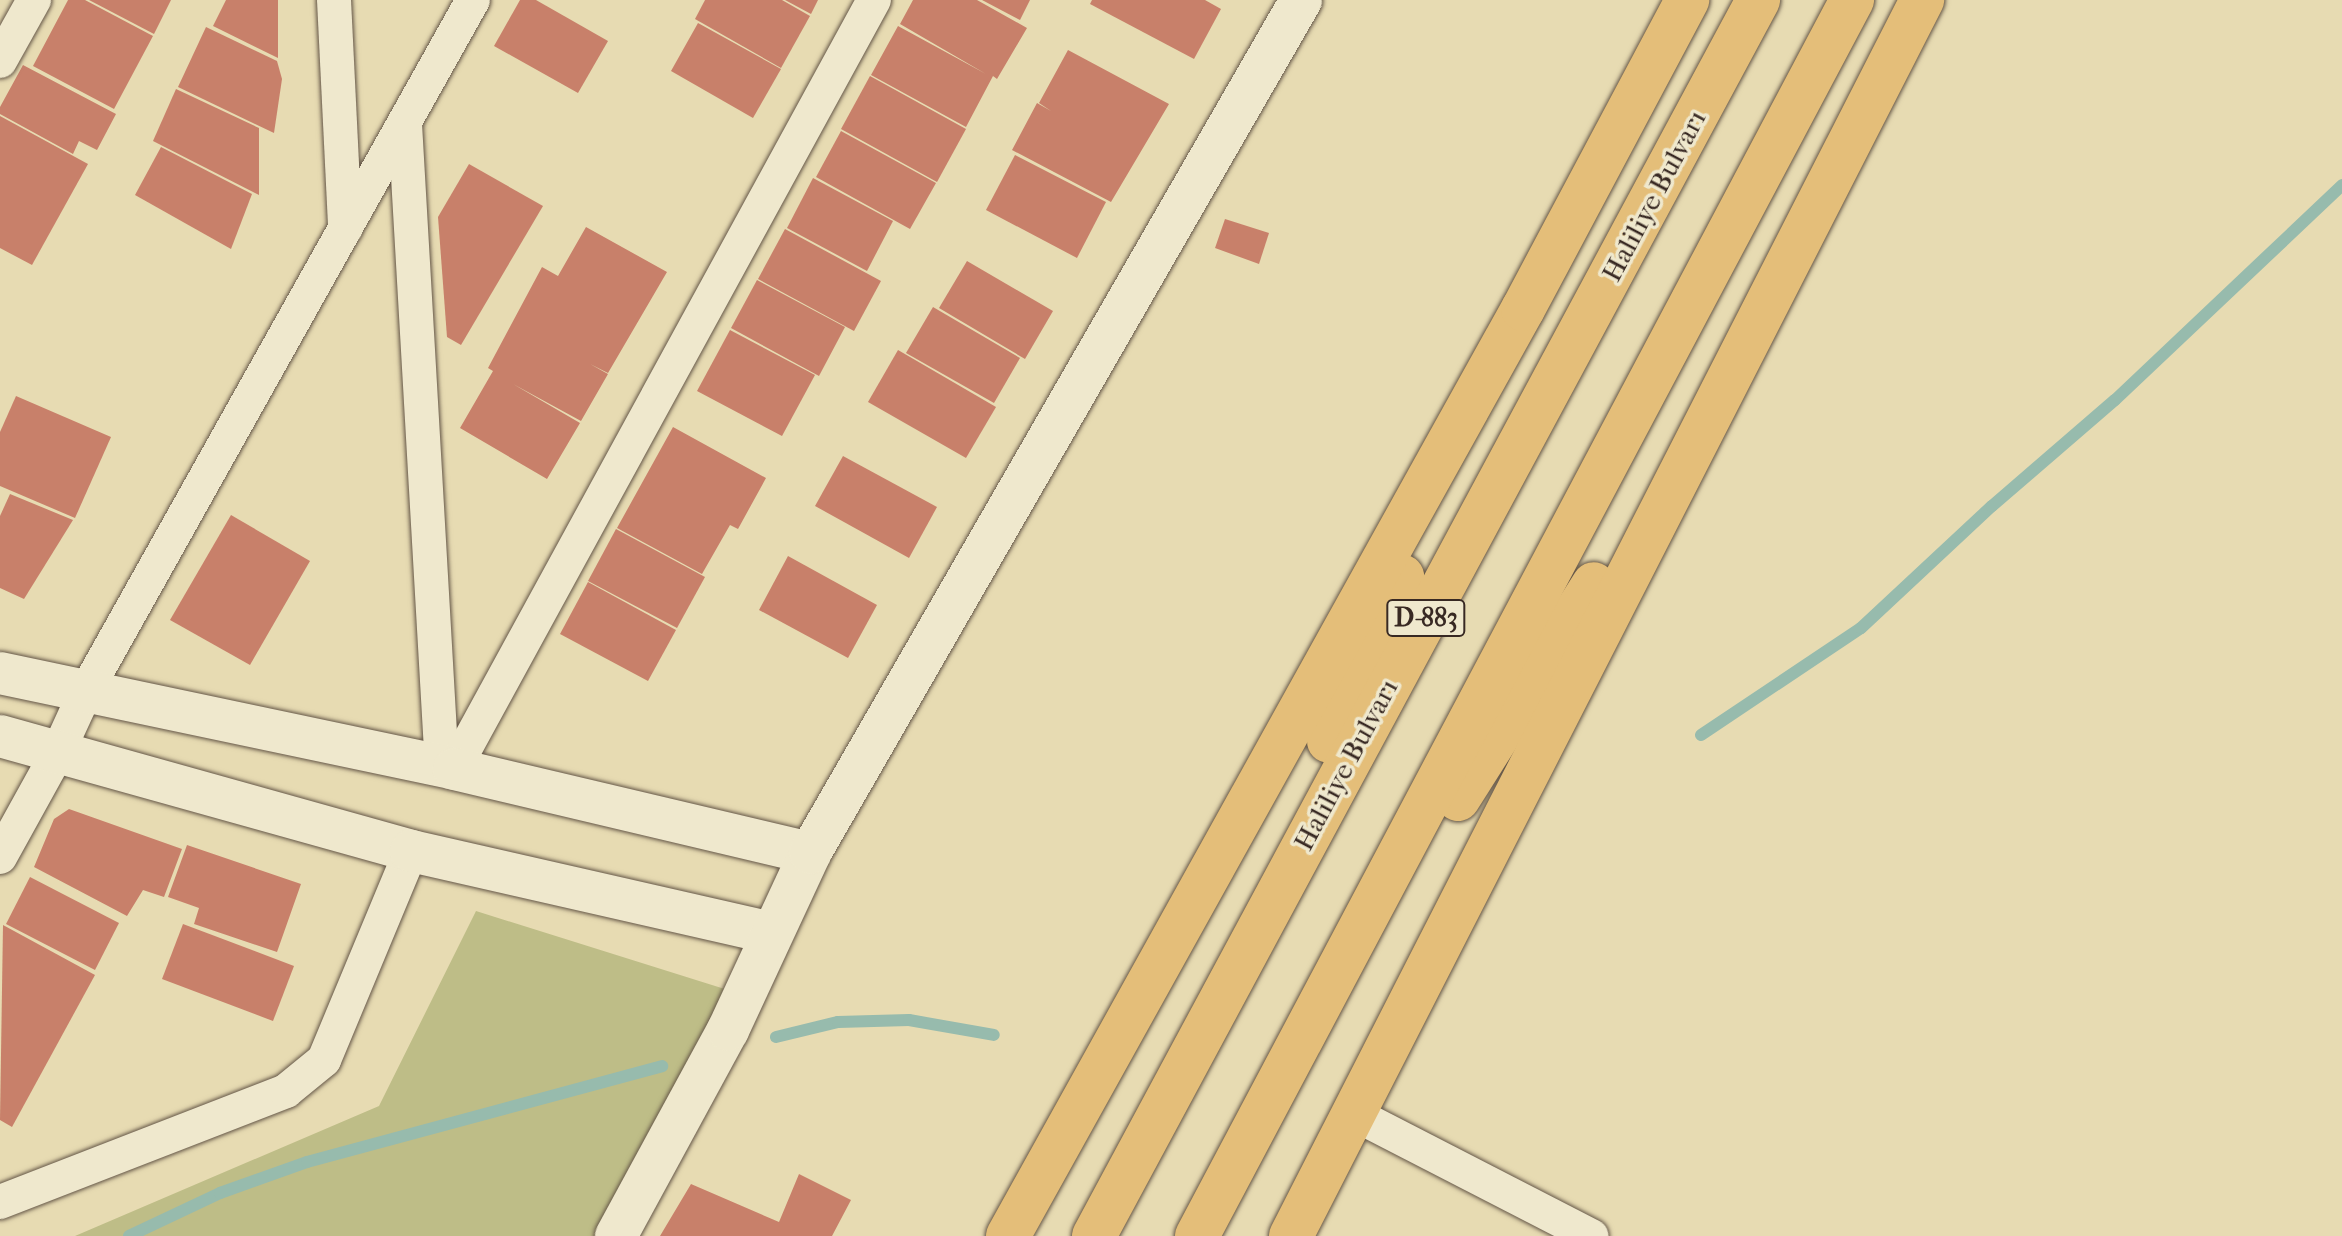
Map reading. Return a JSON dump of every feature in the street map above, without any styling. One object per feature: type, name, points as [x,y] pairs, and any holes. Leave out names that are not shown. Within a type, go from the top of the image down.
[{"type":"highway","points":[[1008,1236],[1523,309],[1687,0]]},
{"type":"highway","name":"Haliliye Bulvarı","points":[[1094,1236],[1186,1059],[1758,0]]},
{"type":"highway","name":"D-883","points":[[1197,1236],[1852,0]]},
{"type":"highway","points":[[1291,1236],[1922,0]]},
{"type":"highway","points":[[1186,1059],[1523,309]]},
{"type":"highway","points":[[1270,1095],[1736,361]]},
{"type":"street","points":[[0,61],[34,0]]},
{"type":"street","points":[[334,0],[345,229]]},
{"type":"street","points":[[0,857],[58,752],[85,693],[473,0]]},
{"type":"street","points":[[448,768],[874,0]]},
{"type":"street","points":[[616,1236],[728,1030],[810,853],[1301,0]]},
{"type":"street","points":[[405,124],[448,768]]},
{"type":"street","points":[[0,673],[448,768],[810,853]]},
{"type":"street","points":[[0,736],[411,851],[771,933]]},
{"type":"street","points":[[0,1202],[286,1091],[324,1060],[411,851]]},
{"type":"street","points":[[1354,1114],[1591,1236]]},
{"type":"shaded area","points":[[476,911],[747,996],[612,1236],[75,1236],[379,1106]]},
{"type":"building","points":[[68,0],[85,0],[153,36],[114,109],[33,66]]},
{"type":"building","points":[[89,0],[171,0],[154,34]]},
{"type":"building","points":[[226,0],[278,0],[278,58],[213,26]]},
{"type":"building","points":[[520,0],[536,0],[608,41],[578,93],[494,46]]},
{"type":"building","points":[[705,0],[782,0],[810,16],[781,68],[695,19]]},
{"type":"building","points":[[785,0],[818,0],[811,14]]},
{"type":"building","points":[[913,0],[977,0],[1027,28],[997,79],[993,76],[966,127],[871,75],[898,26],[986,74],[900,24]]},
{"type":"building","points":[[982,0],[1030,0],[1020,20]]},
{"type":"building","points":[[1092,0],[1205,0],[1221,9],[1194,59],[1090,4]]},
{"type":"building","points":[[698,23],[781,69],[753,118],[671,71]]},
{"type":"building","points":[[206,27],[277,61],[282,79],[274,133],[178,87]]},
{"type":"building","points":[[1068,50],[1169,104],[1111,202],[1012,150],[1037,103],[1051,111],[1039,103]]},
{"type":"building","points":[[23,65],[116,114],[97,150],[79,141],[73,154],[0,114],[0,107]]},
{"type":"building","points":[[870,76],[966,129],[937,182],[841,129]]},
{"type":"building","points":[[176,89],[259,128],[259,195],[153,141]]},
{"type":"building","points":[[0,116],[88,164],[32,265],[0,248]]},
{"type":"building","points":[[841,131],[936,183],[910,229],[816,177]]},
{"type":"building","points":[[161,147],[252,194],[231,249],[135,195]]},
{"type":"building","points":[[1015,155],[1106,202],[1077,258],[986,210]]},
{"type":"building","points":[[469,164],[543,206],[461,345],[447,337],[438,217]]},
{"type":"building","points":[[813,178],[893,221],[867,271],[787,228]]},
{"type":"building","points":[[1225,219],[1269,233],[1259,264],[1215,248]]},
{"type":"building","points":[[586,227],[667,272],[608,373],[590,364],[608,374],[581,421],[513,384],[580,423],[547,479],[460,428],[493,371],[488,368],[542,267],[558,276]]},
{"type":"building","points":[[785,229],[881,281],[854,331],[758,279]]},
{"type":"building","points":[[967,261],[1053,311],[1025,359],[939,308]]},
{"type":"building","points":[[757,280],[845,327],[819,376],[731,328]]},
{"type":"building","points":[[933,307],[1020,358],[994,403],[906,353]]},
{"type":"building","points":[[730,330],[815,375],[782,436],[697,391]]},
{"type":"building","points":[[898,350],[996,407],[966,458],[868,402]]},
{"type":"building","points":[[16,396],[111,437],[75,518],[0,486],[0,432]]},
{"type":"building","points":[[673,427],[766,478],[738,529],[730,525],[702,574],[617,528]]},
{"type":"building","points":[[843,456],[937,507],[909,558],[815,506]]},
{"type":"building","points":[[10,494],[73,520],[24,599],[0,588],[0,516]]},
{"type":"building","points":[[231,515],[310,561],[250,665],[170,620]]},
{"type":"building","points":[[616,529],[705,577],[677,628],[588,581]]},
{"type":"building","points":[[788,556],[877,605],[848,658],[759,610]]},
{"type":"building","points":[[588,582],[676,630],[648,681],[560,634]]},
{"type":"building","points":[[69,809],[182,849],[164,897],[143,890],[127,916],[34,867],[54,819]]},
{"type":"building","points":[[187,845],[301,884],[277,952],[194,924],[199,908],[168,897]]},
{"type":"building","points":[[30,877],[119,923],[95,970],[6,924]]},
{"type":"building","points":[[183,924],[294,966],[273,1021],[162,979]]},
{"type":"building","points":[[3,925],[95,975],[12,1127],[0,1120]]},
{"type":"building","points":[[799,1174],[851,1200],[832,1236],[660,1236],[691,1184],[779,1222]]},
{"type":"waterway","points":[[1701,735],[1861,628],[1992,506],[2115,400],[2342,185]]},
{"type":"waterway","points":[[776,1037],[838,1022],[909,1020],[994,1035]]},
{"type":"waterway","points":[[129,1236],[220,1193],[307,1162],[662,1066]]}]
